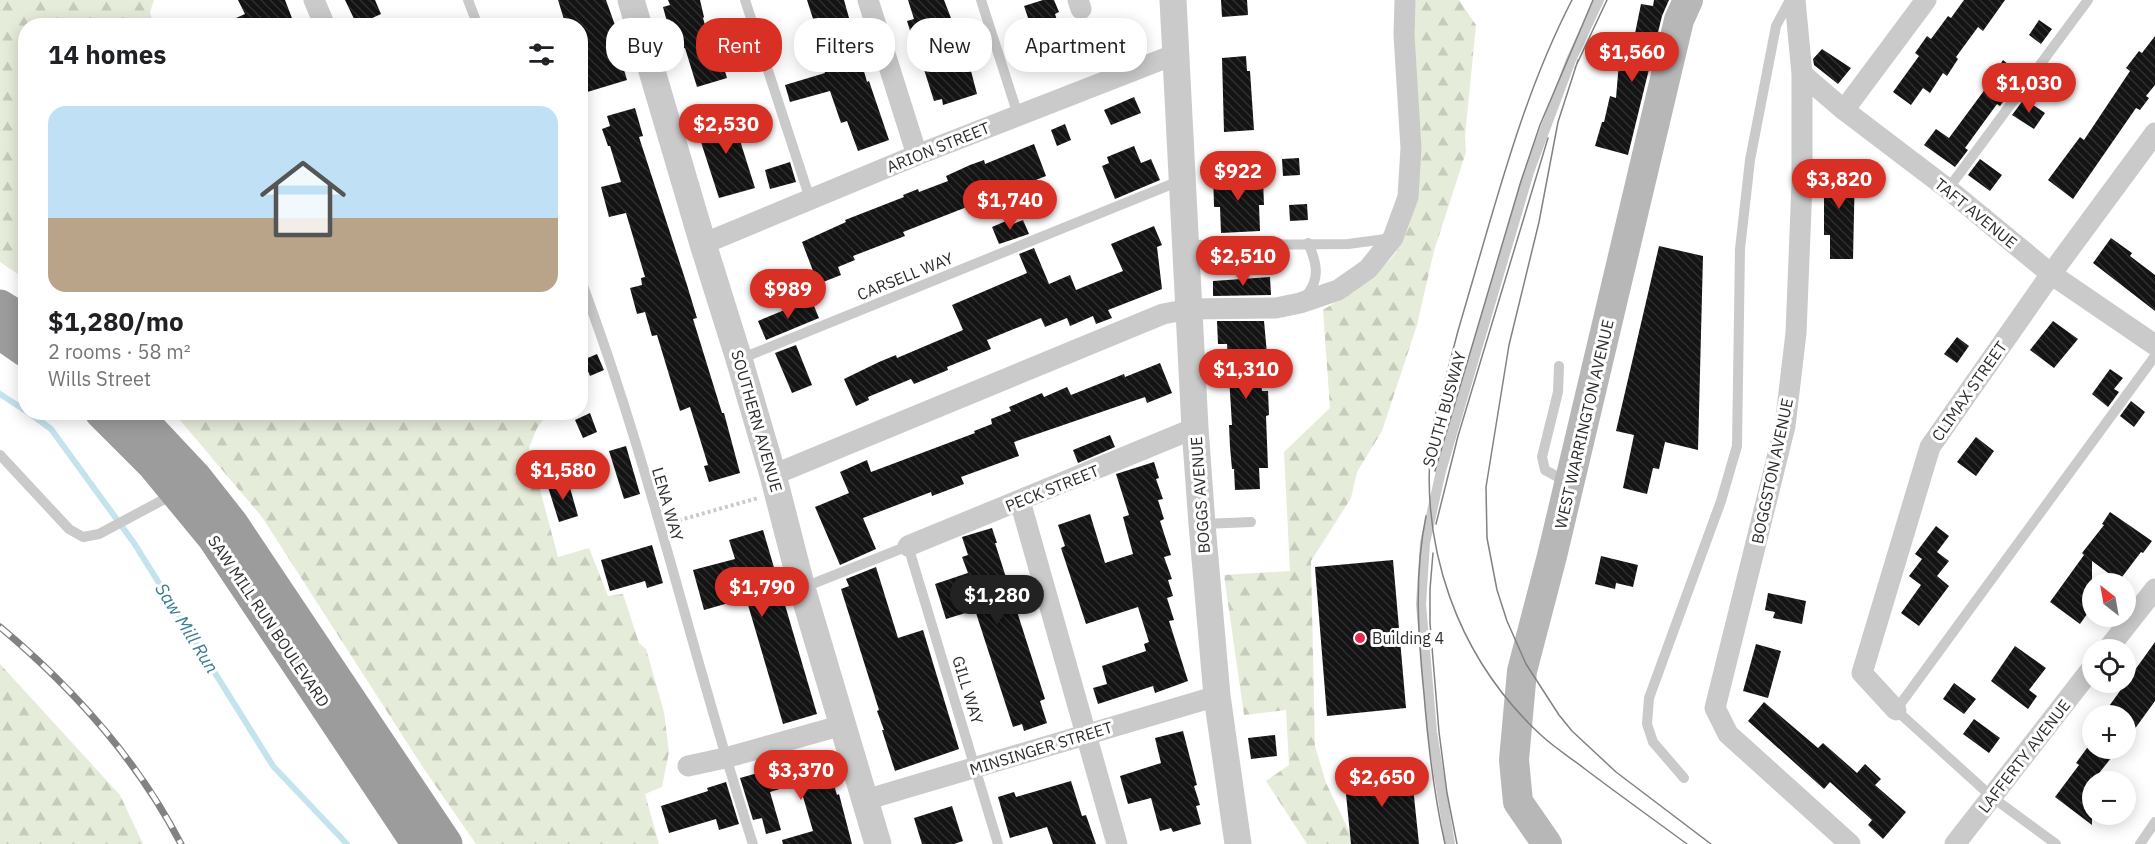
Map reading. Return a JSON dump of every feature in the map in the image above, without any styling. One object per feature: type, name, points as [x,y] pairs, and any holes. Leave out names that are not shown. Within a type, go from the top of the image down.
[{"type":"highway","points":[[0,306],[18,317]]},
{"type":"highway","points":[[0,333],[18,345]]},
{"type":"highway","name":"SAW MILL RUN BOULEVARD","points":[[109,420],[153,464],[231,562],[418,844]]},
{"type":"highway","name":"SAW MILL RUN BOULEVARD","points":[[142,420],[189,470],[232,524],[446,844]]},
{"type":"main road","name":"WEST WARRINGTON AVENUE","points":[[1547,844],[1518,802],[1514,760],[1522,670],[1570,483],[1679,20],[1688,0]]},
{"type":"street","points":[[314,0],[322,18]]},
{"type":"street","name":"SOUTHERN AVENUE","points":[[631,0],[739,359],[773,475],[802,588],[879,844]]},
{"type":"street","points":[[868,0],[917,154]]},
{"type":"street","name":"BOGGS AVENUE","points":[[1173,0],[1202,524],[1217,696],[1238,844]]},
{"type":"street","points":[[773,475],[1163,314],[1190,309],[1276,308],[1300,303],[1338,290],[1368,269],[1393,238],[1408,197],[1411,148],[1404,35],[1405,0]]},
{"type":"street","name":"BOGGSTON AVENUE","points":[[1795,0],[1802,74],[1802,184],[1797,333],[1785,426],[1714,708],[1728,734],[1850,844]]},
{"type":"street","points":[[1844,110],[1926,0]]},
{"type":"street","name":"ARION STREET","points":[[703,244],[917,154],[1176,54]]},
{"type":"street","name":"TAFT AVENUE","points":[[1802,74],[1844,110],[1948,189],[2051,273],[2155,345]]},
{"type":"street","name":"CLIMAX STREET","points":[[1896,710],[1862,673],[1930,447],[2051,273],[2155,133]]},
{"type":"street","name":"PECK STREET","points":[[908,546],[1195,428]]},
{"type":"street","points":[[1020,501],[1117,844]]},
{"type":"street","points":[[2116,639],[2155,589]]},
{"type":"street","name":"LAFFERTY AVENUE","points":[[1955,844],[2082,681]]},
{"type":"street","name":"MINSINGER STREET","points":[[865,800],[1217,696]]},
{"type":"street","points":[[688,766],[843,725]]},
{"type":"lane","points":[[468,0],[475,18]]},
{"type":"lane","points":[[745,0],[810,199]]},
{"type":"lane","points":[[981,0],[1018,115]]},
{"type":"lane","name":"SOUTH BUSWAY","points":[[1450,844],[1432,732],[1422,616],[1425,543],[1441,471],[1528,172],[1571,60],[1599,0]]},
{"type":"lane","points":[[1684,778],[1653,742],[1647,724],[1648,698],[1721,501],[1737,446],[1740,249],[1750,160],[1776,26],[1790,0]]},
{"type":"lane","points":[[1948,189],[2088,0]]},
{"type":"lane","name":"CARSELL WAY","points":[[739,359],[1182,180]]},
{"type":"lane","points":[[1186,246],[1348,244],[1393,238]]},
{"type":"lane","points":[[1300,303],[1312,290],[1317,271],[1308,243]]},
{"type":"lane","name":"LENA WAY","points":[[588,298],[608,349],[725,758],[753,844]]},
{"type":"lane","points":[[2056,844],[1992,797],[1896,710],[2155,356]]},
{"type":"lane","points":[[1559,366],[1558,392],[1542,457],[1545,470],[1570,483]]},
{"type":"lane","points":[[0,455],[75,534],[91,537],[177,492]]},
{"type":"lane","points":[[1202,524],[1251,522]]},
{"type":"lane","points":[[802,588],[908,546]]},
{"type":"lane","name":"GILL WAY","points":[[908,546],[998,844]]},
{"type":"lane","points":[[2140,844],[2155,822]]},
{"type":"path","points":[[659,526],[761,497],[773,475]]},
{"type":"green space","points":[[0,0],[154,0],[150,12],[151,18],[18,18],[18,274],[0,262]]},
{"type":"green space","points":[[1414,0],[1459,0],[1476,25],[1465,136],[1466,152],[1434,251],[1417,325],[1382,431],[1357,472],[1351,498],[1311,561],[1315,746],[1326,783],[1350,833],[1351,844],[1307,844],[1266,781],[1289,765],[1286,710],[1244,715],[1224,575],[1290,571],[1284,452],[1330,408],[1323,310],[1365,282],[1385,265],[1400,246],[1408,228],[1413,210],[1417,170]]},
{"type":"green space","points":[[180,420],[543,420],[529,448],[558,557],[589,548],[608,596],[623,594],[639,643],[646,649],[664,712],[669,752],[662,787],[645,794],[659,844],[476,844],[424,769],[262,517]]},
{"type":"green space","points":[[0,664],[120,795],[143,844],[0,844]]},
{"type":"building","points":[[238,0],[285,0],[292,18],[236,18],[245,14]]},
{"type":"building","points":[[345,0],[375,0],[381,14],[372,18],[354,18]]},
{"type":"building","points":[[558,0],[606,0],[612,18],[606,18],[606,72],[625,72],[627,80],[588,92],[588,18],[564,18]]},
{"type":"building","points":[[668,0],[700,0],[704,17],[696,18],[696,72],[725,72],[727,78],[697,87],[684,48],[684,18],[666,18],[663,7],[670,5]]},
{"type":"building","points":[[807,0],[844,0],[849,18],[813,18]]},
{"type":"building","points":[[908,0],[944,0],[951,18],[914,18]]},
{"type":"building","points":[[1043,0],[1054,0],[1059,12],[1055,14],[1056,18],[1028,18],[1024,6]]},
{"type":"building","points":[[1221,0],[1247,0],[1248,15],[1222,17]]},
{"type":"building","points":[[1654,0],[1669,0],[1662,16],[1628,155],[1595,146],[1610,96],[1616,98],[1619,62],[1629,63],[1641,4],[1653,6]]},
{"type":"building","points":[[1964,0],[2005,0],[1983,31],[1978,27],[1956,57],[1958,59],[1947,76],[1943,73],[1930,93],[1923,88],[1911,105],[1893,92],[1919,56],[1915,53],[1927,36],[1931,39],[1948,16],[1951,18]]},
{"type":"building","points":[[2039,20],[2052,29],[2041,44],[2029,35]]},
{"type":"building","points":[[2155,36],[2155,85],[2146,96],[2149,98],[2140,110],[2136,108],[2073,199],[2048,180],[2080,137],[2084,140],[2130,71],[2126,68]]},
{"type":"building","points":[[1822,49],[1851,68],[1838,84],[1814,65],[1813,59]]},
{"type":"building","points":[[1246,56],[1247,71],[1250,71],[1254,130],[1224,132],[1222,58]]},
{"type":"building","points":[[2003,60],[2018,72],[2008,87],[2012,90],[2000,106],[1997,104],[1965,148],[1968,150],[1955,167],[1924,145],[1936,129],[1949,138]]},
{"type":"building","points":[[864,72],[889,140],[858,151],[847,121],[841,123],[830,91],[790,102],[785,85],[825,73]]},
{"type":"building","points":[[925,72],[971,72],[977,94],[943,105],[942,99],[934,101]]},
{"type":"building","points":[[1134,97],[1141,113],[1111,125],[1104,110]]},
{"type":"building","points":[[2024,99],[2045,113],[2034,129],[2012,115]]},
{"type":"building","points":[[635,108],[643,136],[639,137],[697,318],[693,319],[722,413],[724,413],[740,473],[709,482],[704,466],[708,465],[690,407],[680,411],[657,335],[652,336],[645,312],[637,314],[630,288],[642,285],[641,278],[645,277],[626,213],[609,217],[601,187],[621,182],[602,129],[610,126],[607,116]]},
{"type":"building","points":[[730,109],[755,188],[719,198],[700,139],[709,137],[704,117]]},
{"type":"building","points":[[1065,124],[1071,140],[1057,146],[1051,130]]},
{"type":"building","points":[[1034,144],[1046,176],[903,232],[905,236],[853,256],[855,260],[838,267],[841,275],[818,284],[802,242],[846,222],[845,220],[904,197],[903,195],[918,189],[919,192],[948,181],[946,176],[970,165],[984,160],[985,164]]},
{"type":"building","points":[[1134,146],[1141,163],[1151,159],[1160,180],[1115,199],[1102,166],[1109,163],[1107,157]]},
{"type":"building","points":[[1299,158],[1300,175],[1283,176],[1282,159]]},
{"type":"building","points":[[1980,159],[2002,175],[1990,191],[1968,175]]},
{"type":"building","points":[[790,162],[796,182],[770,189],[765,170]]},
{"type":"building","points":[[1229,168],[1230,182],[1263,180],[1264,205],[1259,205],[1260,231],[1221,233],[1220,207],[1214,207],[1213,169]]},
{"type":"building","points":[[1855,168],[1853,259],[1830,259],[1830,235],[1824,235],[1824,195],[1821,195],[1821,169]]},
{"type":"building","points":[[1307,204],[1308,220],[1290,221],[1289,205]]},
{"type":"building","points":[[1023,220],[1029,234],[999,244],[992,227],[1006,221],[1008,226]]},
{"type":"building","points":[[1154,226],[1162,245],[1157,247],[1162,289],[1108,310],[1112,318],[1096,324],[1093,316],[1070,326],[1067,318],[1045,327],[1041,318],[987,340],[991,349],[947,367],[948,370],[914,384],[911,379],[868,397],[869,400],[856,406],[844,379],[896,355],[897,358],[963,330],[952,305],[1027,273],[1019,254],[1034,248],[1049,284],[1070,275],[1076,290],[1123,271],[1111,244]]},
{"type":"building","points":[[2111,238],[2132,253],[2130,256],[2155,275],[2155,311],[2093,263]]},
{"type":"building","points":[[1659,246],[1703,256],[1698,450],[1665,442],[1659,469],[1653,468],[1647,494],[1623,488],[1634,435],[1616,431]]},
{"type":"building","points":[[1270,277],[1271,295],[1213,296],[1213,281]]},
{"type":"building","points":[[811,299],[819,318],[766,340],[758,321]]},
{"type":"building","points":[[1217,321],[1264,321],[1267,354],[1259,355],[1262,391],[1268,391],[1269,415],[1266,416],[1268,468],[1259,468],[1260,489],[1235,490],[1230,447],[1229,425],[1232,425],[1227,344],[1218,344]]},
{"type":"building","points":[[2053,321],[2078,339],[2054,368],[2030,350]]},
{"type":"building","points":[[1957,337],[1969,346],[1957,363],[1944,354]]},
{"type":"building","points":[[796,345],[812,385],[792,393],[775,353]]},
{"type":"building","points":[[597,354],[604,370],[590,376],[588,358]]},
{"type":"building","points":[[1160,363],[1172,393],[1147,403],[1145,397],[1014,442],[1019,456],[961,477],[964,484],[932,496],[931,492],[863,518],[876,549],[840,565],[815,507],[849,493],[840,472],[867,460],[871,472],[975,433],[974,431],[992,424],[991,419],[1011,411],[1009,407],[1042,393],[1044,397],[1067,387],[1071,395],[1124,374],[1125,377]]},
{"type":"building","points":[[2110,369],[2123,378],[2114,389],[2119,392],[2108,407],[2092,394]]},
{"type":"building","points":[[2131,401],[2145,412],[2134,427],[2120,416]]},
{"type":"building","points":[[590,413],[597,432],[583,438],[575,420],[588,420]]},
{"type":"building","points":[[1110,435],[1115,447],[1078,463],[1073,450]]},
{"type":"building","points":[[1976,437],[1994,451],[1976,476],[1957,462]]},
{"type":"building","points":[[626,446],[640,494],[624,499],[609,451]]},
{"type":"building","points":[[1154,462],[1159,478],[1156,479],[1163,499],[1158,500],[1164,519],[1160,521],[1171,555],[1164,557],[1172,579],[1168,580],[1173,596],[1167,598],[1174,620],[1169,621],[1188,681],[1155,693],[1153,686],[1098,704],[1093,688],[1107,684],[1102,666],[1146,651],[1144,644],[1149,642],[1138,607],[1086,624],[1061,548],[1065,546],[1058,525],[1090,514],[1105,563],[1133,554],[1123,517],[1129,515],[1116,474]]},
{"type":"building","points":[[568,481],[578,516],[559,522],[548,487]]},
{"type":"building","points":[[2110,512],[2152,541],[2125,573],[2108,573],[2092,561],[2092,573],[2082,573],[2082,621],[2080,624],[2050,602],[2084,555],[2082,553],[2104,525],[2102,524]]},
{"type":"building","points":[[1936,526],[1949,536],[1937,552],[1949,561],[1937,576],[1949,586],[1919,626],[1901,613],[1921,585],[1909,576],[1922,559],[1915,554]]},
{"type":"building","points":[[992,528],[1045,699],[1040,701],[1047,723],[1024,731],[1022,724],[1013,727],[975,610],[946,619],[935,584],[968,573],[962,557],[968,555],[962,537]]},
{"type":"building","points":[[763,530],[817,714],[783,724],[746,598],[704,610],[693,570],[735,559],[729,540]]},
{"type":"building","points":[[652,545],[663,583],[647,588],[645,581],[610,591],[601,560]]},
{"type":"building","points":[[1601,556],[1638,565],[1633,587],[1616,583],[1615,589],[1595,584]]},
{"type":"building","name":"Building 4","points":[[1393,560],[1406,708],[1327,716],[1315,567]]},
{"type":"building","points":[[876,567],[898,638],[923,630],[959,749],[895,771],[877,711],[879,710],[841,589],[849,586],[846,579]]},
{"type":"building","points":[[1768,593],[1806,601],[1802,624],[1773,618],[1775,612],[1765,610]]},
{"type":"building","points":[[2155,642],[2155,701],[2136,727],[2136,705],[2110,705],[2118,693],[2136,693],[2136,669]]},
{"type":"building","points":[[1756,644],[1781,651],[1768,698],[1743,691]]},
{"type":"building","points":[[2015,646],[2046,668],[2029,690],[2037,696],[2028,709],[1991,681]]},
{"type":"building","points":[[1954,683],[1976,699],[1964,714],[1943,699]]},
{"type":"building","points":[[1764,702],[1818,748],[1823,743],[1857,773],[1865,764],[1881,779],[1875,785],[1906,812],[1883,839],[1868,825],[1872,820],[1830,782],[1824,789],[1748,721]]},
{"type":"building","points":[[1974,719],[2000,738],[1989,753],[1963,734]]},
{"type":"building","points":[[1183,731],[1197,785],[1194,786],[1200,805],[1196,806],[1201,824],[1173,832],[1171,828],[1160,831],[1151,798],[1128,804],[1120,776],[1161,763],[1155,738]]},
{"type":"building","points":[[1275,735],[1277,756],[1251,759],[1248,738]]},
{"type":"building","points":[[825,754],[837,795],[839,794],[852,844],[783,844],[782,840],[813,831],[799,783],[770,792],[781,830],[766,834],[762,818],[753,820],[740,778]]},
{"type":"building","points":[[2082,755],[2082,759],[2110,759],[2101,771],[2082,771],[2082,817],[2055,797],[2079,765],[2076,763]]},
{"type":"building","points":[[1411,768],[1419,844],[1351,844],[1344,774]]},
{"type":"building","points":[[1071,781],[1082,816],[1086,815],[1096,844],[1053,844],[1047,827],[1010,838],[998,797],[1014,792],[1016,797]]},
{"type":"building","points":[[726,782],[739,824],[719,830],[716,819],[669,833],[661,806],[708,791],[707,788]]},
{"type":"building","points":[[952,806],[963,841],[954,844],[922,844],[914,818]]},
{"type":"waterway","name":"Saw Mill Run","points":[[0,394],[18,406]]},
{"type":"waterway","name":"Saw Mill Run","points":[[39,420],[51,429],[134,543],[273,766],[347,844]]},
{"type":"tram line","points":[[1572,0],[1556,33],[1516,136],[1436,413],[1432,431],[1429,474],[1431,516],[1438,557],[1450,597],[1466,636],[1487,672],[1512,705],[1552,745],[1687,844]]},
{"type":"tram line","points":[[1435,471],[1521,181],[1540,125],[1593,0]]},
{"type":"tram line","points":[[1575,68],[1607,0]]},
{"type":"tram line","points":[[1578,60],[1558,122],[1539,222],[1509,345],[1486,487],[1487,538],[1497,590],[1507,621],[1526,664],[1559,715],[1572,731],[1616,772],[1711,844]]},
{"type":"tram line","points":[[1436,524],[1458,436],[1548,138]]},
{"type":"tram line","points":[[1426,516],[1419,582],[1420,649],[1427,732],[1445,844]]},
{"type":"tram line","points":[[1433,553],[1430,623],[1439,732],[1457,844]]},
{"type":"railway","points":[[0,627],[53,675],[101,726],[144,783],[181,844]]},
{"type":"place","name":"Building 4","points":[[1360,638]]}]
